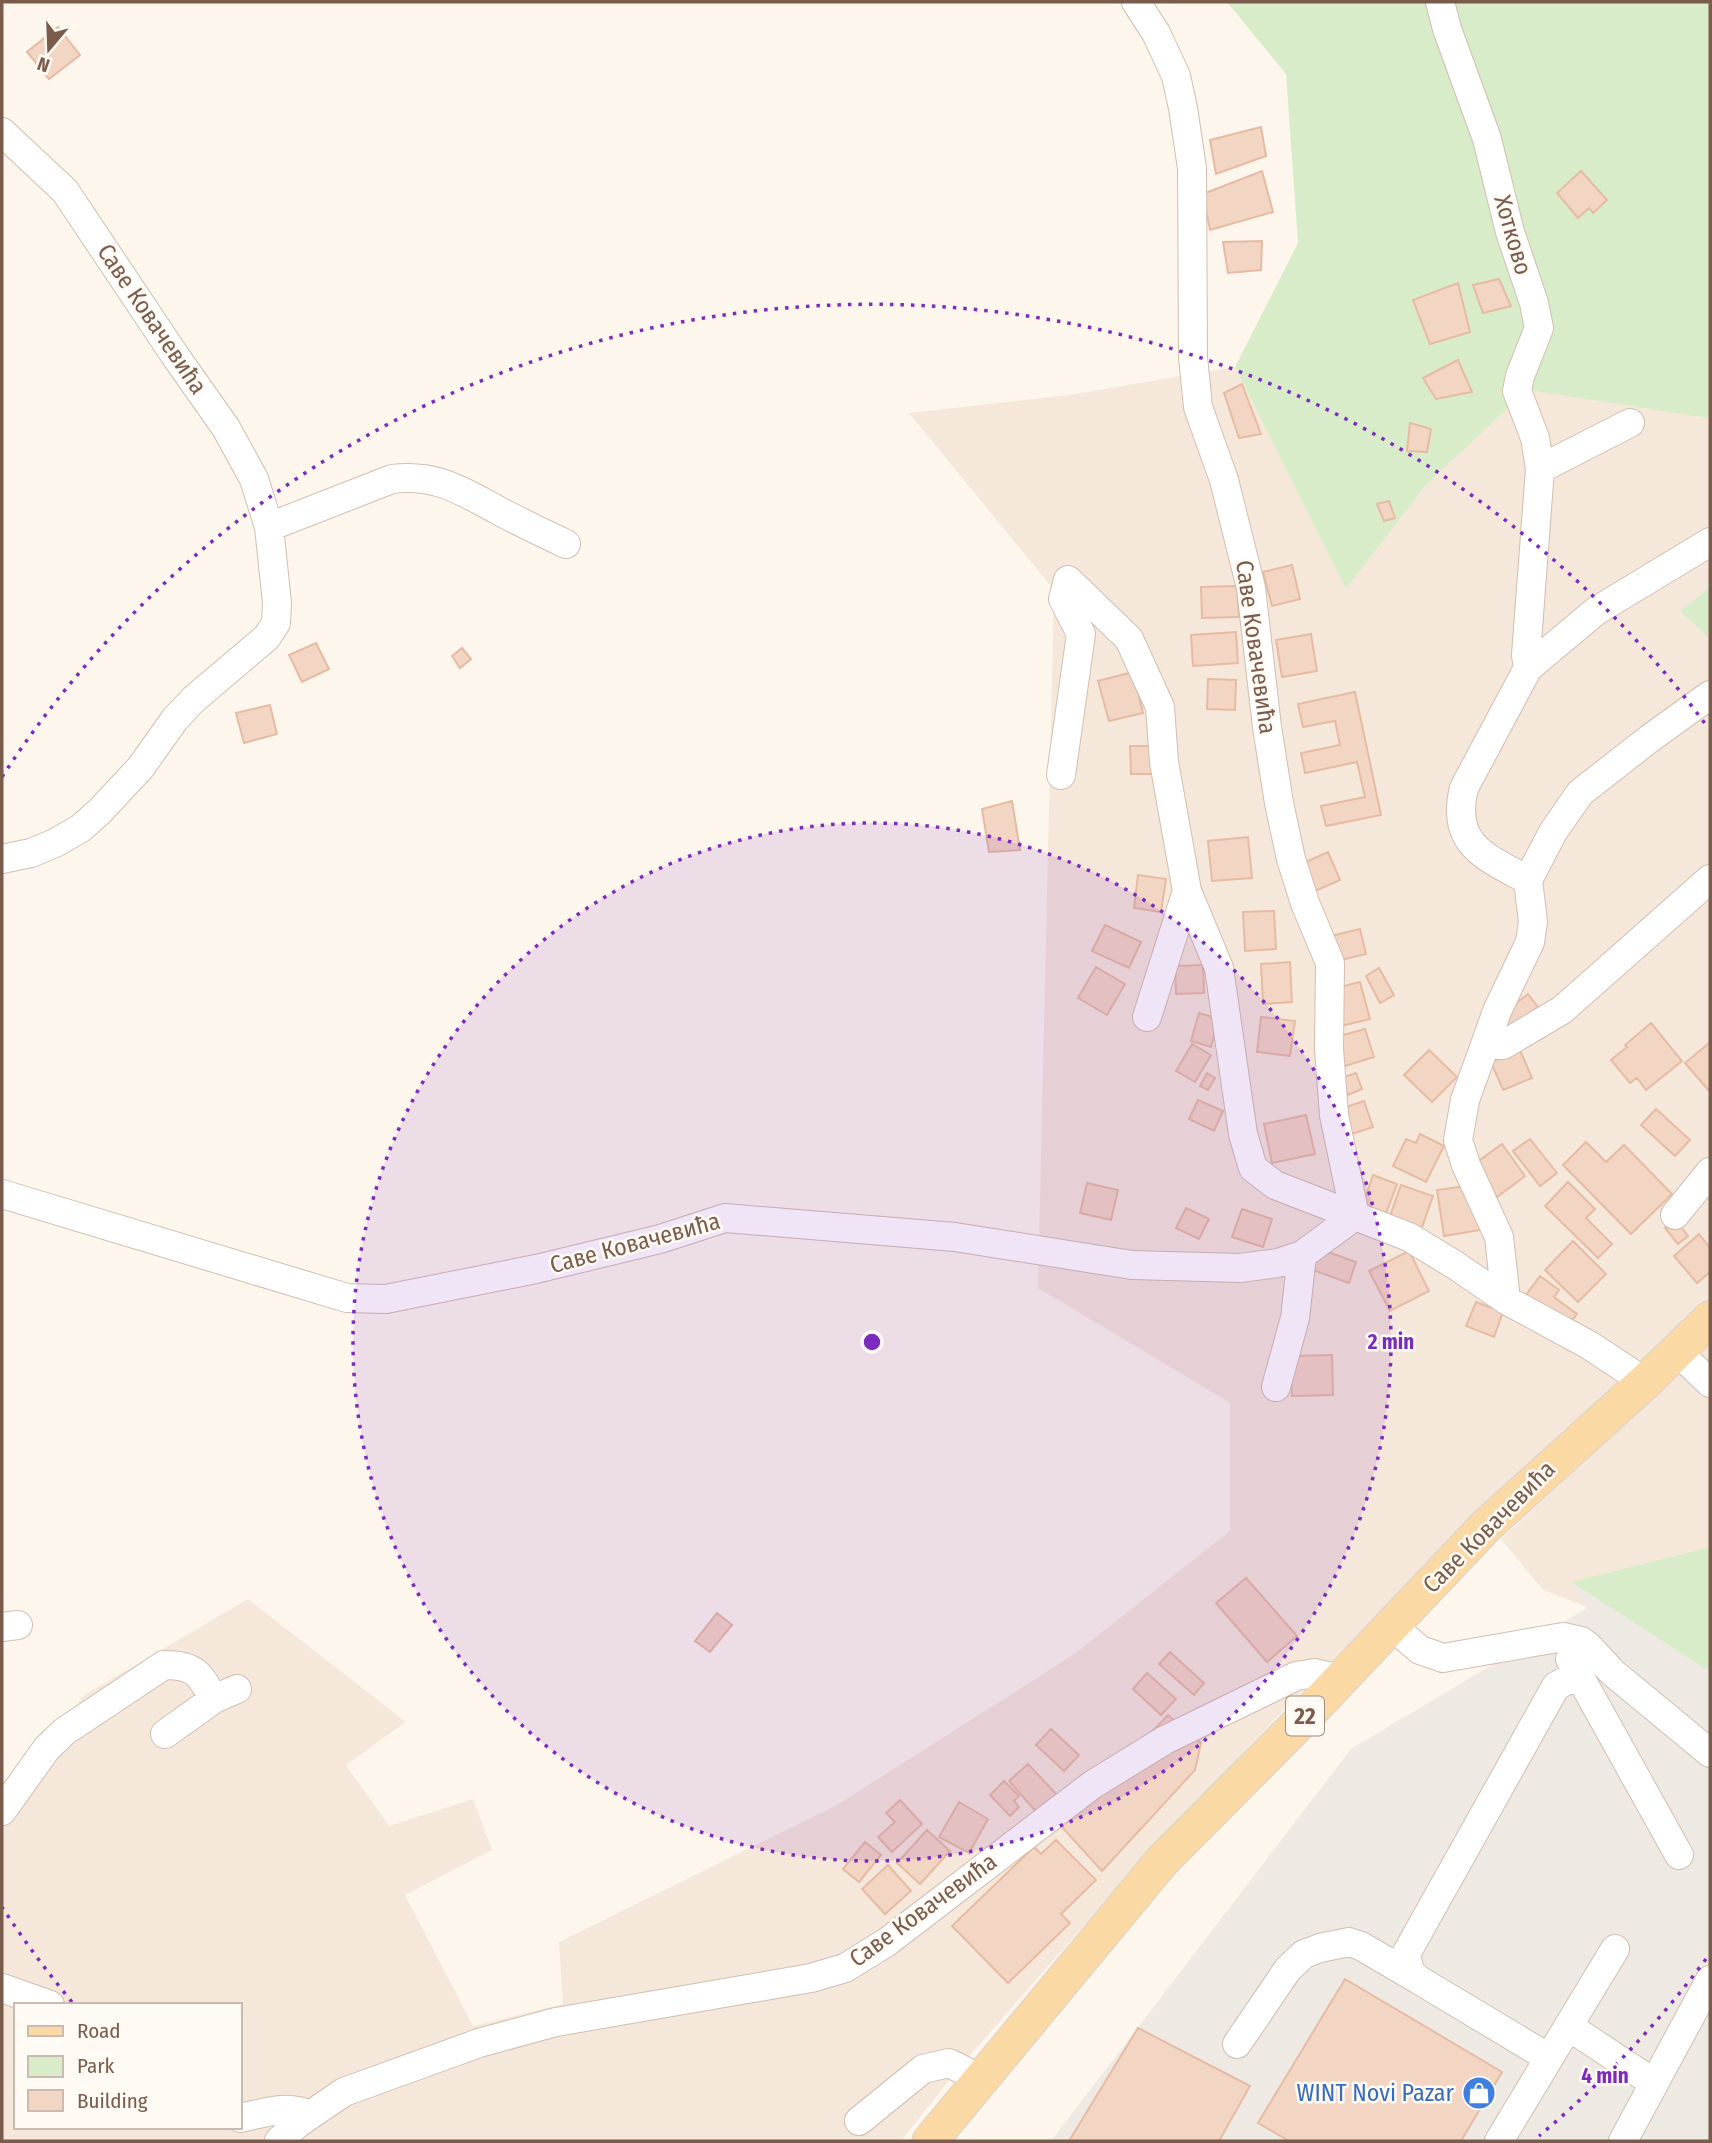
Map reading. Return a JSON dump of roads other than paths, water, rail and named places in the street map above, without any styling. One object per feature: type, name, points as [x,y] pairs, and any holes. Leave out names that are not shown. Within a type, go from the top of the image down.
[{"type":"main road","name":"Саве Ковачевића","points":[[930,2141],[1162,1861],[1486,1526],[1645,1382],[1710,1319]]},
{"type":"street","name":"Саве Ковачевића","points":[[2,1194],[346,1298],[386,1299],[523,1272],[660,1239],[725,1218],[955,1237],[1132,1265],[1240,1268],[1278,1264],[1301,1255],[1354,1216],[1334,1115],[1329,1048],[1330,963],[1305,903],[1291,859],[1267,727],[1251,589],[1224,480],[1198,407],[1193,357],[1192,168],[1183,108],[1171,66],[1156,33],[1136,2]]},
{"type":"street","name":"Хотково","points":[[1440,2],[1447,29],[1487,139],[1510,232],[1534,303],[1539,328],[1520,376],[1517,391],[1535,438],[1540,469],[1526,655],[1528,668]]},
{"type":"street","name":"Саве Ковачевића","points":[[2,132],[65,191],[226,428],[254,479],[269,527],[277,603],[276,623],[267,638],[194,699],[175,719],[141,767],[100,811],[81,828],[32,853],[2,859]]},
{"type":"street","points":[[1540,469],[1630,423]]},
{"type":"street","points":[[269,527],[392,479],[412,476],[458,487],[502,513],[566,544]]},
{"type":"street","points":[[1528,880],[1484,856],[1461,828],[1459,807],[1464,788],[1528,668],[1596,611],[1710,542]]},
{"type":"street","points":[[1061,775],[1081,634],[1063,599],[1068,580],[1129,639],[1160,707],[1164,762],[1187,891],[1219,968],[1243,1134],[1252,1168],[1275,1185],[1409,1237],[1506,1300],[1589,1345],[1645,1382]]},
{"type":"street","points":[[1506,1300],[1499,1237],[1466,1165],[1458,1140],[1465,1100],[1497,1012],[1530,942],[1533,922],[1528,880],[1553,832],[1580,793],[1710,695]]},
{"type":"street","points":[[1485,1045],[1503,1045],[1562,1010],[1710,879]]},
{"type":"street","points":[[1147,1017],[1187,891]]},
{"type":"street","points":[[1675,1215],[1710,1172]]},
{"type":"street","points":[[1276,1387],[1295,1318],[1301,1255]]},
{"type":"street","points":[[1677,1351],[1710,1383]]},
{"type":"street","points":[[1392,1626],[1420,1650],[1443,1658],[1563,1637],[1581,1641],[1612,1672],[1710,1754]]},
{"type":"street","points":[[1547,1639],[1570,1659],[1679,1855]]},
{"type":"street","points":[[2,1811],[47,1748],[65,1731],[164,1664],[193,1669],[225,1694],[165,1734]]},
{"type":"street","name":"Саве Ковачевића","points":[[280,2141],[310,2115],[344,2092],[479,2043],[556,2022],[811,1979],[845,1968],[887,1942],[1093,1785],[1165,1740],[1296,1676],[1315,1673],[1340,1679]]},
{"type":"street","points":[[1419,1980],[1406,1964],[1410,1943],[1556,1686],[1578,1674]]},
{"type":"street","points":[[1237,2044],[1288,1969],[1304,1954],[1349,1942],[1361,1946],[1549,2058]]},
{"type":"street","points":[[1499,2141],[1615,1950]]},
{"type":"street","points":[[1623,2141],[1710,1980]]},
{"type":"street","points":[[2,1988],[44,2003]]},
{"type":"street","points":[[1568,2026],[1654,2083]]},
{"type":"street","points":[[859,2121],[923,2069],[949,2063],[981,2079]]},
{"type":"street","points":[[242,2118],[285,2109],[298,2109],[310,2115]]},
{"type":"place","name":"WINT Novi Pazar","points":[[1479,2093]]}]
